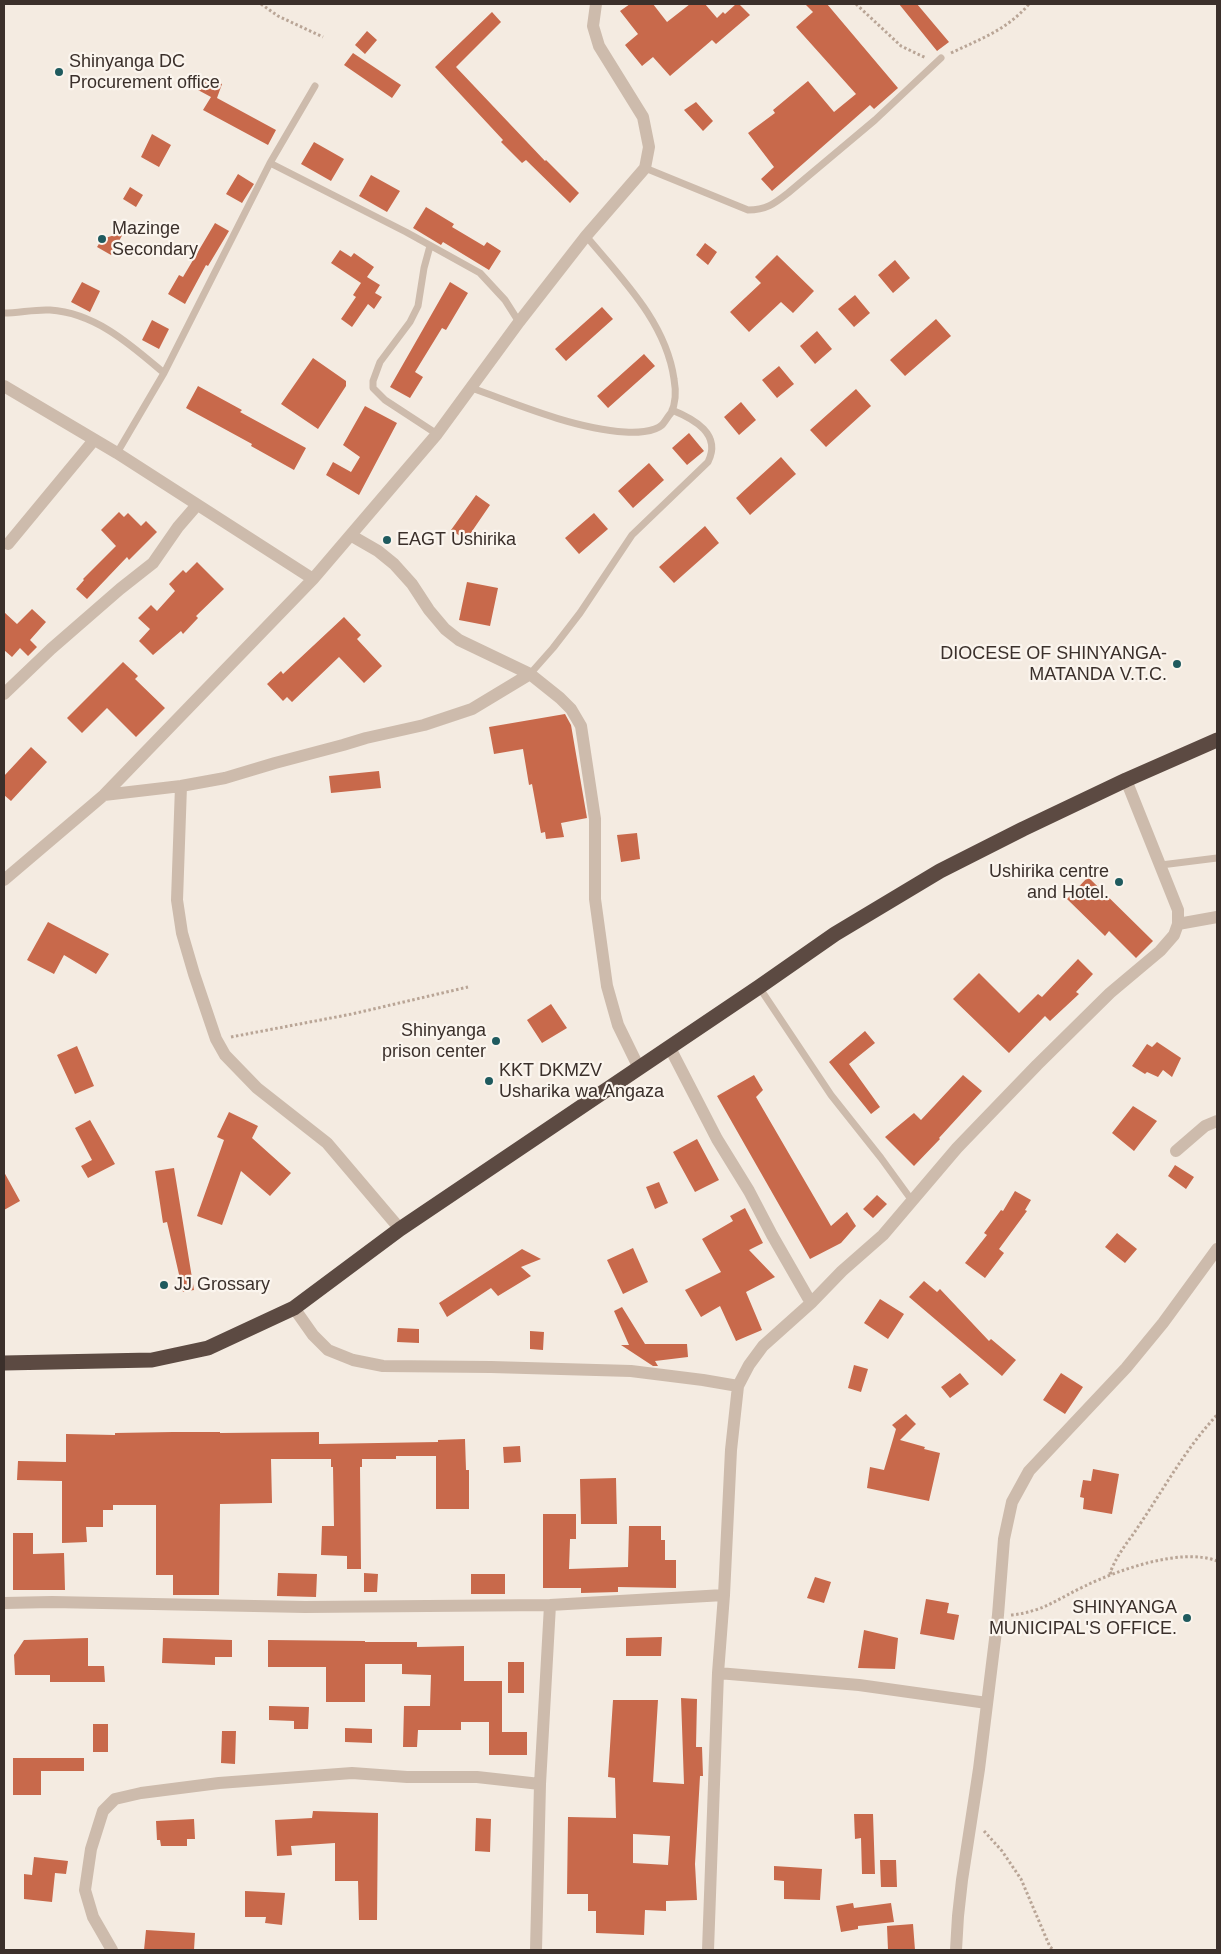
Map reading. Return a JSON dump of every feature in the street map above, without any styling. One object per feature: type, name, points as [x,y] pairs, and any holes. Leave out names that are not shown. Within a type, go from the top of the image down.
[{"type":"highway","points":[[4,1364],[152,1360],[208,1348],[294,1308],[400,1229],[759,988],[836,934],[940,871],[1126,780],[1217,740]]},
{"type":"street","points":[[4,880],[104,795],[313,579],[352,536],[437,434],[586,236],[645,168],[649,147],[643,117],[599,46],[593,26],[596,4]]},
{"type":"street","points":[[4,386],[117,453],[313,579]]},
{"type":"street","points":[[8,544],[94,440]]},
{"type":"street","points":[[4,694],[51,649],[153,563],[178,527],[197,505]]},
{"type":"street","points":[[352,536],[378,551],[394,564],[412,584],[428,610],[445,629],[459,640],[530,674],[560,698],[571,710],[581,726],[595,819],[595,899],[607,986],[618,1025],[639,1068]]},
{"type":"street","points":[[104,795],[181,786],[225,778],[366,738],[424,726],[472,709],[530,674]]},
{"type":"street","points":[[708,1950],[718,1673],[724,1594],[730,1450],[738,1386],[749,1365],[763,1346],[811,1304],[842,1271],[883,1235],[957,1148],[1037,1065],[1110,993],[1160,951],[1174,935],[1178,924],[1178,910],[1126,780]]},
{"type":"street","points":[[181,786],[177,900],[182,933],[216,1039],[225,1055],[257,1088],[327,1143],[400,1229]]},
{"type":"street","points":[[1178,924],[1217,917]]},
{"type":"street","points":[[670,1048],[717,1139],[749,1191],[811,1304]]},
{"type":"street","points":[[1176,1150],[1206,1126],[1217,1121]]},
{"type":"street","points":[[956,1950],[958,1916],[998,1615],[1004,1539],[1012,1502],[1029,1471],[1126,1368],[1163,1323],[1217,1249]]},
{"type":"street","points":[[294,1308],[313,1335],[328,1350],[353,1360],[383,1366],[631,1371],[738,1386]]},
{"type":"street","points":[[4,1603],[52,1602],[305,1607],[550,1605],[724,1594]]},
{"type":"street","points":[[536,1950],[540,1784],[550,1605]]},
{"type":"street","points":[[718,1673],[858,1685],[987,1703]]},
{"type":"street","points":[[112,1950],[93,1918],[85,1890],[91,1849],[103,1811],[115,1799],[141,1793],[219,1782],[352,1773],[407,1777],[477,1777],[540,1784]]},
{"type":"lane","points":[[645,168],[748,210],[761,210],[774,204],[829,158],[907,92],[941,58]]},
{"type":"lane","points":[[117,453],[164,373],[270,163],[314,86]]},
{"type":"lane","points":[[270,163],[480,273],[506,300],[520,322]]},
{"type":"lane","points":[[472,388],[553,416],[595,428],[625,432],[658,427],[663,424],[672,410],[676,394],[672,366],[663,338],[654,322],[586,236]]},
{"type":"lane","points":[[430,246],[424,268],[418,306],[410,322],[380,362],[373,381],[373,388],[384,400],[437,434]]},
{"type":"lane","points":[[4,313],[52,310],[86,318],[128,344],[164,373]]},
{"type":"lane","points":[[530,674],[580,614],[632,535],[708,462],[713,447],[710,437],[689,417],[672,410]]},
{"type":"lane","points":[[1160,865],[1217,858]]},
{"type":"lane","points":[[759,988],[831,1095],[913,1202]]},
{"type":"path","points":[[261,4],[278,16],[323,38]]},
{"type":"path","points":[[856,4],[901,46],[925,58],[941,58],[992,35],[1029,4]]},
{"type":"path","points":[[216,1039],[352,1014],[468,987]]},
{"type":"path","points":[[1115,1572],[1110,1573],[1116,1556],[1133,1534],[1180,1461],[1217,1415]]},
{"type":"path","points":[[998,1615],[1020,1614],[1050,1605],[1115,1572],[1180,1556],[1200,1556],[1217,1561]]},
{"type":"path","points":[[972,1818],[1002,1851],[1021,1880],[1050,1947],[1054,1950]]},
{"type":"building","points":[[630,4],[653,4],[667,22],[690,4],[705,4],[717,18],[723,12],[725,14],[736,4],[739,4],[750,15],[716,44],[712,40],[670,76],[653,57],[642,66],[625,45],[638,34],[620,11]]},
{"type":"building","points":[[805,4],[827,4],[898,88],[874,109],[870,105],[772,191],[761,179],[774,167],[748,133],[775,113],[773,110],[808,81],[834,112],[856,94],[796,27],[813,12]]},
{"type":"building","points":[[899,4],[917,4],[949,42],[937,51]]},
{"type":"building","points":[[492,12],[501,22],[456,67],[545,161],[579,193],[570,203],[526,160],[522,163],[501,142],[503,140],[435,67]]},
{"type":"building","points":[[367,31],[377,40],[365,54],[355,45]]},
{"type":"building","points":[[353,53],[401,85],[392,98],[344,65]]},
{"type":"building","points":[[206,76],[222,84],[217,98],[276,130],[268,145],[203,110],[211,97],[198,90]]},
{"type":"building","points":[[696,102],[713,121],[703,131],[684,110]]},
{"type":"building","points":[[152,134],[171,145],[159,167],[141,157]]},
{"type":"building","points":[[314,142],[344,159],[331,181],[301,164]]},
{"type":"building","points":[[238,174],[254,184],[242,203],[226,194]]},
{"type":"building","points":[[371,175],[400,191],[387,212],[359,196]]},
{"type":"building","points":[[130,187],[143,195],[136,207],[123,199]]},
{"type":"building","points":[[426,207],[454,224],[452,227],[484,246],[487,242],[501,251],[489,270],[443,242],[441,245],[413,228]]},
{"type":"building","points":[[215,223],[229,231],[208,266],[206,265],[185,304],[168,294],[179,275],[183,277]]},
{"type":"building","points":[[124,232],[111,255],[97,247],[102,239]]},
{"type":"building","points":[[705,243],[717,252],[708,265],[696,255]]},
{"type":"building","points":[[340,250],[351,257],[354,253],[374,267],[367,277],[380,285],[375,293],[382,297],[374,309],[368,304],[352,327],[341,319],[356,297],[353,295],[361,283],[331,263]]},
{"type":"building","points":[[777,255],[814,291],[793,313],[781,302],[749,332],[730,312],[761,283],[755,277]]},
{"type":"building","points":[[895,260],[910,278],[893,293],[878,275]]},
{"type":"building","points":[[82,282],[100,291],[90,312],[71,302]]},
{"type":"building","points":[[450,282],[468,293],[446,330],[442,328],[415,372],[423,377],[410,398],[390,387]]},
{"type":"building","points":[[855,295],[870,313],[854,327],[838,309]]},
{"type":"building","points":[[602,307],[613,319],[566,361],[555,349]]},
{"type":"building","points":[[936,319],[951,336],[905,376],[890,360]]},
{"type":"building","points":[[152,320],[169,329],[159,349],[142,340]]},
{"type":"building","points":[[817,331],[832,349],[815,364],[800,346]]},
{"type":"building","points":[[644,354],[655,366],[608,408],[597,396]]},
{"type":"building","points":[[313,358],[346,381],[346,386],[318,429],[281,404]]},
{"type":"building","points":[[779,366],[794,384],[777,398],[762,380]]},
{"type":"building","points":[[198,386],[242,410],[240,412],[306,448],[294,470],[251,446],[252,444],[186,408]]},
{"type":"building","points":[[856,389],[871,406],[826,447],[810,430]]},
{"type":"building","points":[[741,402],[756,420],[739,435],[724,417]]},
{"type":"building","points":[[365,406],[397,423],[359,495],[326,475],[333,462],[351,472],[360,457],[343,445]]},
{"type":"building","points":[[689,433],[704,451],[687,465],[672,448]]},
{"type":"building","points":[[781,457],[796,474],[750,515],[736,498]]},
{"type":"building","points":[[649,463],[664,480],[633,508],[618,491]]},
{"type":"building","points":[[476,495],[490,505],[466,540],[451,530]]},
{"type":"building","points":[[119,512],[124,517],[128,513],[141,526],[146,521],[157,532],[129,560],[127,557],[87,599],[76,589],[83,579],[116,546],[101,530]]},
{"type":"building","points":[[594,513],[608,529],[579,554],[565,538]]},
{"type":"building","points":[[705,526],[719,543],[674,583],[659,567]]},
{"type":"building","points":[[197,562],[224,589],[196,616],[198,618],[183,634],[181,631],[153,655],[139,641],[150,629],[138,618],[151,605],[157,611],[175,591],[169,584],[183,570],[186,573]]},
{"type":"building","points":[[467,582],[498,588],[490,626],[459,620]]},
{"type":"building","points":[[32,609],[46,622],[30,640],[37,647],[28,656],[20,648],[12,657],[4,650],[4,612],[17,624]]},
{"type":"building","points":[[344,617],[361,635],[357,639],[382,666],[364,683],[339,657],[292,702],[287,697],[283,701],[267,684],[281,671],[283,674]]},
{"type":"building","points":[[123,662],[138,676],[135,679],[165,708],[136,737],[107,708],[82,733],[67,718]]},
{"type":"building","points":[[565,714],[571,725],[587,818],[561,823],[564,837],[546,839],[545,832],[541,833],[532,784],[529,785],[523,749],[494,754],[489,727]]},
{"type":"building","points":[[31,747],[47,762],[11,801],[4,795],[4,776]]},
{"type":"building","points":[[379,771],[381,788],[331,793],[329,776]]},
{"type":"building","points":[[637,833],[640,859],[621,862],[617,835]]},
{"type":"building","points":[[1088,877],[1153,941],[1136,958],[1109,931],[1105,936],[1067,899]]},
{"type":"building","points":[[48,922],[109,954],[96,974],[64,955],[54,974],[27,960]]},
{"type":"building","points":[[1078,959],[1093,974],[1076,992],[1079,994],[1050,1021],[1045,1016],[1009,1053],[953,999],[979,973],[1019,1013],[1038,994],[1042,997]]},
{"type":"building","points":[[551,1004],[567,1028],[542,1043],[527,1020]]},
{"type":"building","points":[[865,1031],[875,1043],[849,1064],[880,1107],[871,1114],[829,1062]]},
{"type":"building","points":[[1157,1042],[1181,1058],[1172,1077],[1163,1070],[1158,1077],[1147,1072],[1145,1074],[1132,1066],[1147,1044],[1152,1047]]},
{"type":"building","points":[[77,1046],[94,1086],[75,1094],[57,1055]]},
{"type":"building","points":[[754,1075],[763,1090],[756,1097],[831,1226],[847,1212],[856,1226],[841,1243],[810,1259],[717,1096]]},
{"type":"building","points":[[963,1075],[982,1091],[914,1166],[885,1137],[914,1113],[921,1120]]},
{"type":"building","points":[[1133,1106],[1157,1121],[1134,1151],[1112,1133]]},
{"type":"building","points":[[229,1112],[258,1126],[252,1138],[291,1173],[270,1196],[241,1171],[222,1225],[197,1216],[224,1140],[217,1137]]},
{"type":"building","points":[[90,1120],[115,1164],[88,1178],[81,1166],[92,1160],[75,1128]]},
{"type":"building","points":[[697,1139],[719,1180],[695,1192],[673,1152]]},
{"type":"building","points":[[1175,1165],[1194,1177],[1186,1189],[1168,1176]]},
{"type":"building","points":[[174,1168],[194,1290],[183,1292],[167,1222],[163,1223],[155,1171]]},
{"type":"building","points":[[4,1172],[20,1201],[4,1210]]},
{"type":"building","points":[[659,1182],[668,1203],[655,1209],[646,1187]]},
{"type":"building","points":[[1015,1191],[1031,1200],[1025,1210],[1027,1211],[999,1249],[1004,1253],[985,1278],[965,1263],[987,1235],[984,1233],[1001,1210],[1003,1211]]},
{"type":"building","points":[[877,1195],[887,1204],[873,1218],[863,1209]]},
{"type":"building","points":[[745,1208],[763,1243],[749,1250],[775,1277],[746,1292],[762,1330],[736,1341],[720,1306],[701,1317],[685,1290],[721,1272],[702,1239],[733,1221],[730,1216]]},
{"type":"building","points":[[1117,1233],[1137,1249],[1125,1263],[1105,1247]]},
{"type":"building","points":[[633,1248],[648,1282],[623,1294],[607,1260]]},
{"type":"building","points":[[522,1249],[541,1259],[521,1267],[531,1276],[498,1296],[491,1288],[447,1317],[439,1303]]},
{"type":"building","points":[[924,1281],[937,1292],[940,1289],[989,1341],[991,1339],[1016,1360],[1002,1376],[909,1297]]},
{"type":"building","points":[[880,1299],[904,1314],[888,1339],[864,1323]]},
{"type":"building","points":[[622,1307],[645,1344],[687,1344],[688,1357],[655,1361],[658,1366],[653,1366],[621,1345],[629,1345],[614,1311]]},
{"type":"building","points":[[398,1328],[419,1329],[419,1343],[397,1342]]},
{"type":"building","points":[[530,1331],[544,1332],[543,1350],[530,1349]]},
{"type":"building","points":[[854,1365],[868,1369],[861,1392],[848,1388]]},
{"type":"building","points":[[960,1373],[969,1384],[950,1398],[941,1387]]},
{"type":"building","points":[[1061,1373],[1083,1387],[1065,1414],[1043,1400]]},
{"type":"building","points":[[906,1414],[916,1424],[900,1440],[940,1453],[929,1501],[867,1488],[870,1467],[884,1470],[896,1429],[892,1425]]},
{"type":"building","points":[[319,1432],[319,1444],[438,1442],[438,1440],[465,1439],[466,1470],[469,1470],[469,1509],[436,1509],[436,1456],[396,1456],[396,1459],[362,1459],[362,1467],[360,1467],[361,1569],[347,1569],[347,1556],[321,1555],[322,1526],[334,1526],[333,1467],[331,1467],[331,1459],[271,1459],[272,1503],[220,1504],[219,1595],[173,1595],[173,1575],[156,1575],[156,1505],[113,1505],[113,1510],[103,1510],[103,1527],[86,1527],[87,1542],[62,1543],[62,1481],[17,1480],[18,1461],[66,1462],[66,1434],[115,1435],[115,1433]]},
{"type":"building","points":[[520,1446],[521,1462],[504,1463],[503,1447]]},
{"type":"building","points":[[1093,1469],[1119,1474],[1112,1514],[1083,1509],[1084,1498],[1080,1497],[1083,1480],[1091,1481]]},
{"type":"building","points":[[616,1478],[617,1524],[581,1524],[580,1479]]},
{"type":"building","points":[[543,1514],[576,1514],[576,1539],[570,1539],[569,1569],[628,1567],[629,1526],[661,1526],[661,1540],[665,1540],[665,1560],[676,1560],[676,1588],[618,1587],[618,1592],[581,1593],[581,1588],[543,1588]]},
{"type":"building","points":[[13,1533],[33,1533],[33,1554],[64,1553],[65,1590],[13,1590]]},
{"type":"building","points":[[278,1573],[317,1574],[316,1597],[277,1596]]},
{"type":"building","points":[[364,1573],[378,1574],[377,1592],[364,1592]]},
{"type":"building","points":[[471,1574],[505,1574],[505,1594],[471,1594]]},
{"type":"building","points":[[815,1577],[831,1582],[824,1603],[807,1598]]},
{"type":"building","points":[[926,1599],[949,1603],[947,1613],[959,1615],[954,1640],[920,1634]]},
{"type":"building","points":[[864,1630],[898,1638],[895,1669],[858,1668]]},
{"type":"building","points":[[662,1637],[661,1656],[626,1656],[626,1638]]},
{"type":"building","points":[[88,1638],[88,1666],[104,1666],[105,1682],[50,1682],[50,1675],[15,1675],[14,1655],[24,1640]]},
{"type":"building","points":[[163,1638],[232,1640],[232,1657],[215,1657],[215,1665],[162,1663]]},
{"type":"building","points":[[268,1640],[417,1642],[417,1647],[464,1646],[464,1681],[502,1681],[502,1732],[527,1732],[527,1755],[489,1755],[489,1722],[461,1722],[461,1730],[418,1730],[417,1747],[403,1747],[404,1706],[430,1706],[431,1675],[402,1674],[402,1664],[365,1664],[365,1702],[326,1702],[326,1667],[268,1667]]},
{"type":"building","points":[[508,1662],[524,1662],[524,1693],[508,1693]]},
{"type":"building","points":[[681,1698],[697,1699],[696,1747],[702,1747],[703,1776],[700,1776],[695,1864],[697,1900],[666,1901],[666,1911],[645,1910],[644,1935],[596,1933],[596,1911],[588,1911],[588,1894],[567,1894],[568,1817],[616,1818],[615,1778],[608,1777],[613,1700],[658,1700],[653,1782],[684,1784]],"holes":[[[633,1834],[670,1836],[668,1865],[633,1863]]]},
{"type":"building","points":[[269,1706],[309,1707],[308,1729],[294,1729],[294,1721],[269,1720]]},
{"type":"building","points":[[93,1724],[108,1724],[108,1752],[93,1752]]},
{"type":"building","points":[[345,1728],[372,1729],[372,1743],[345,1742]]},
{"type":"building","points":[[222,1731],[236,1731],[235,1764],[221,1763]]},
{"type":"building","points":[[13,1758],[84,1758],[84,1771],[41,1771],[41,1795],[13,1795]]},
{"type":"building","points":[[313,1811],[378,1813],[377,1920],[359,1920],[358,1881],[335,1881],[335,1843],[291,1846],[292,1855],[277,1856],[275,1820],[312,1818]]},
{"type":"building","points":[[854,1814],[873,1814],[875,1874],[862,1874],[861,1838],[855,1839]]},
{"type":"building","points":[[476,1818],[491,1819],[490,1852],[475,1851]]},
{"type":"building","points":[[194,1819],[195,1839],[187,1839],[187,1846],[161,1846],[160,1840],[157,1840],[156,1821]]},
{"type":"building","points":[[34,1857],[68,1861],[66,1874],[55,1873],[52,1902],[24,1899],[24,1874],[32,1875]]},
{"type":"building","points":[[880,1860],[896,1860],[897,1887],[881,1887]]},
{"type":"building","points":[[774,1866],[822,1869],[820,1900],[784,1899],[784,1881],[774,1880]]},
{"type":"building","points":[[245,1891],[285,1893],[282,1925],[265,1923],[266,1917],[245,1917]]},
{"type":"building","points":[[853,1903],[854,1908],[891,1903],[894,1922],[858,1926],[858,1929],[841,1932],[836,1906]]},
{"type":"building","points":[[913,1924],[915,1950],[888,1950],[887,1926]]},
{"type":"building","points":[[146,1930],[195,1933],[194,1950],[144,1950]]},
{"type":"place","name":"Shinyanga DC Procurement office","points":[[59,72]]},
{"type":"place","name":"Mazinge Secondary","points":[[102,239]]},
{"type":"place","name":"EAGT Ushirika","points":[[387,540]]},
{"type":"place","name":"DIOCESE OF SHINYANGA- MATANDA V.T.C.","points":[[1177,664]]},
{"type":"place","name":"Ushirika centre and Hotel.","points":[[1119,882]]},
{"type":"place","name":"Shinyanga prison center","points":[[496,1041]]},
{"type":"place","name":"KKT DKMZV Usharika wa Angaza","points":[[489,1081]]},
{"type":"place","name":"JJ Grossary","points":[[164,1285]]},
{"type":"place","name":"SHINYANGA MUNICIPAL'S OFFICE.","points":[[1187,1618]]}]
